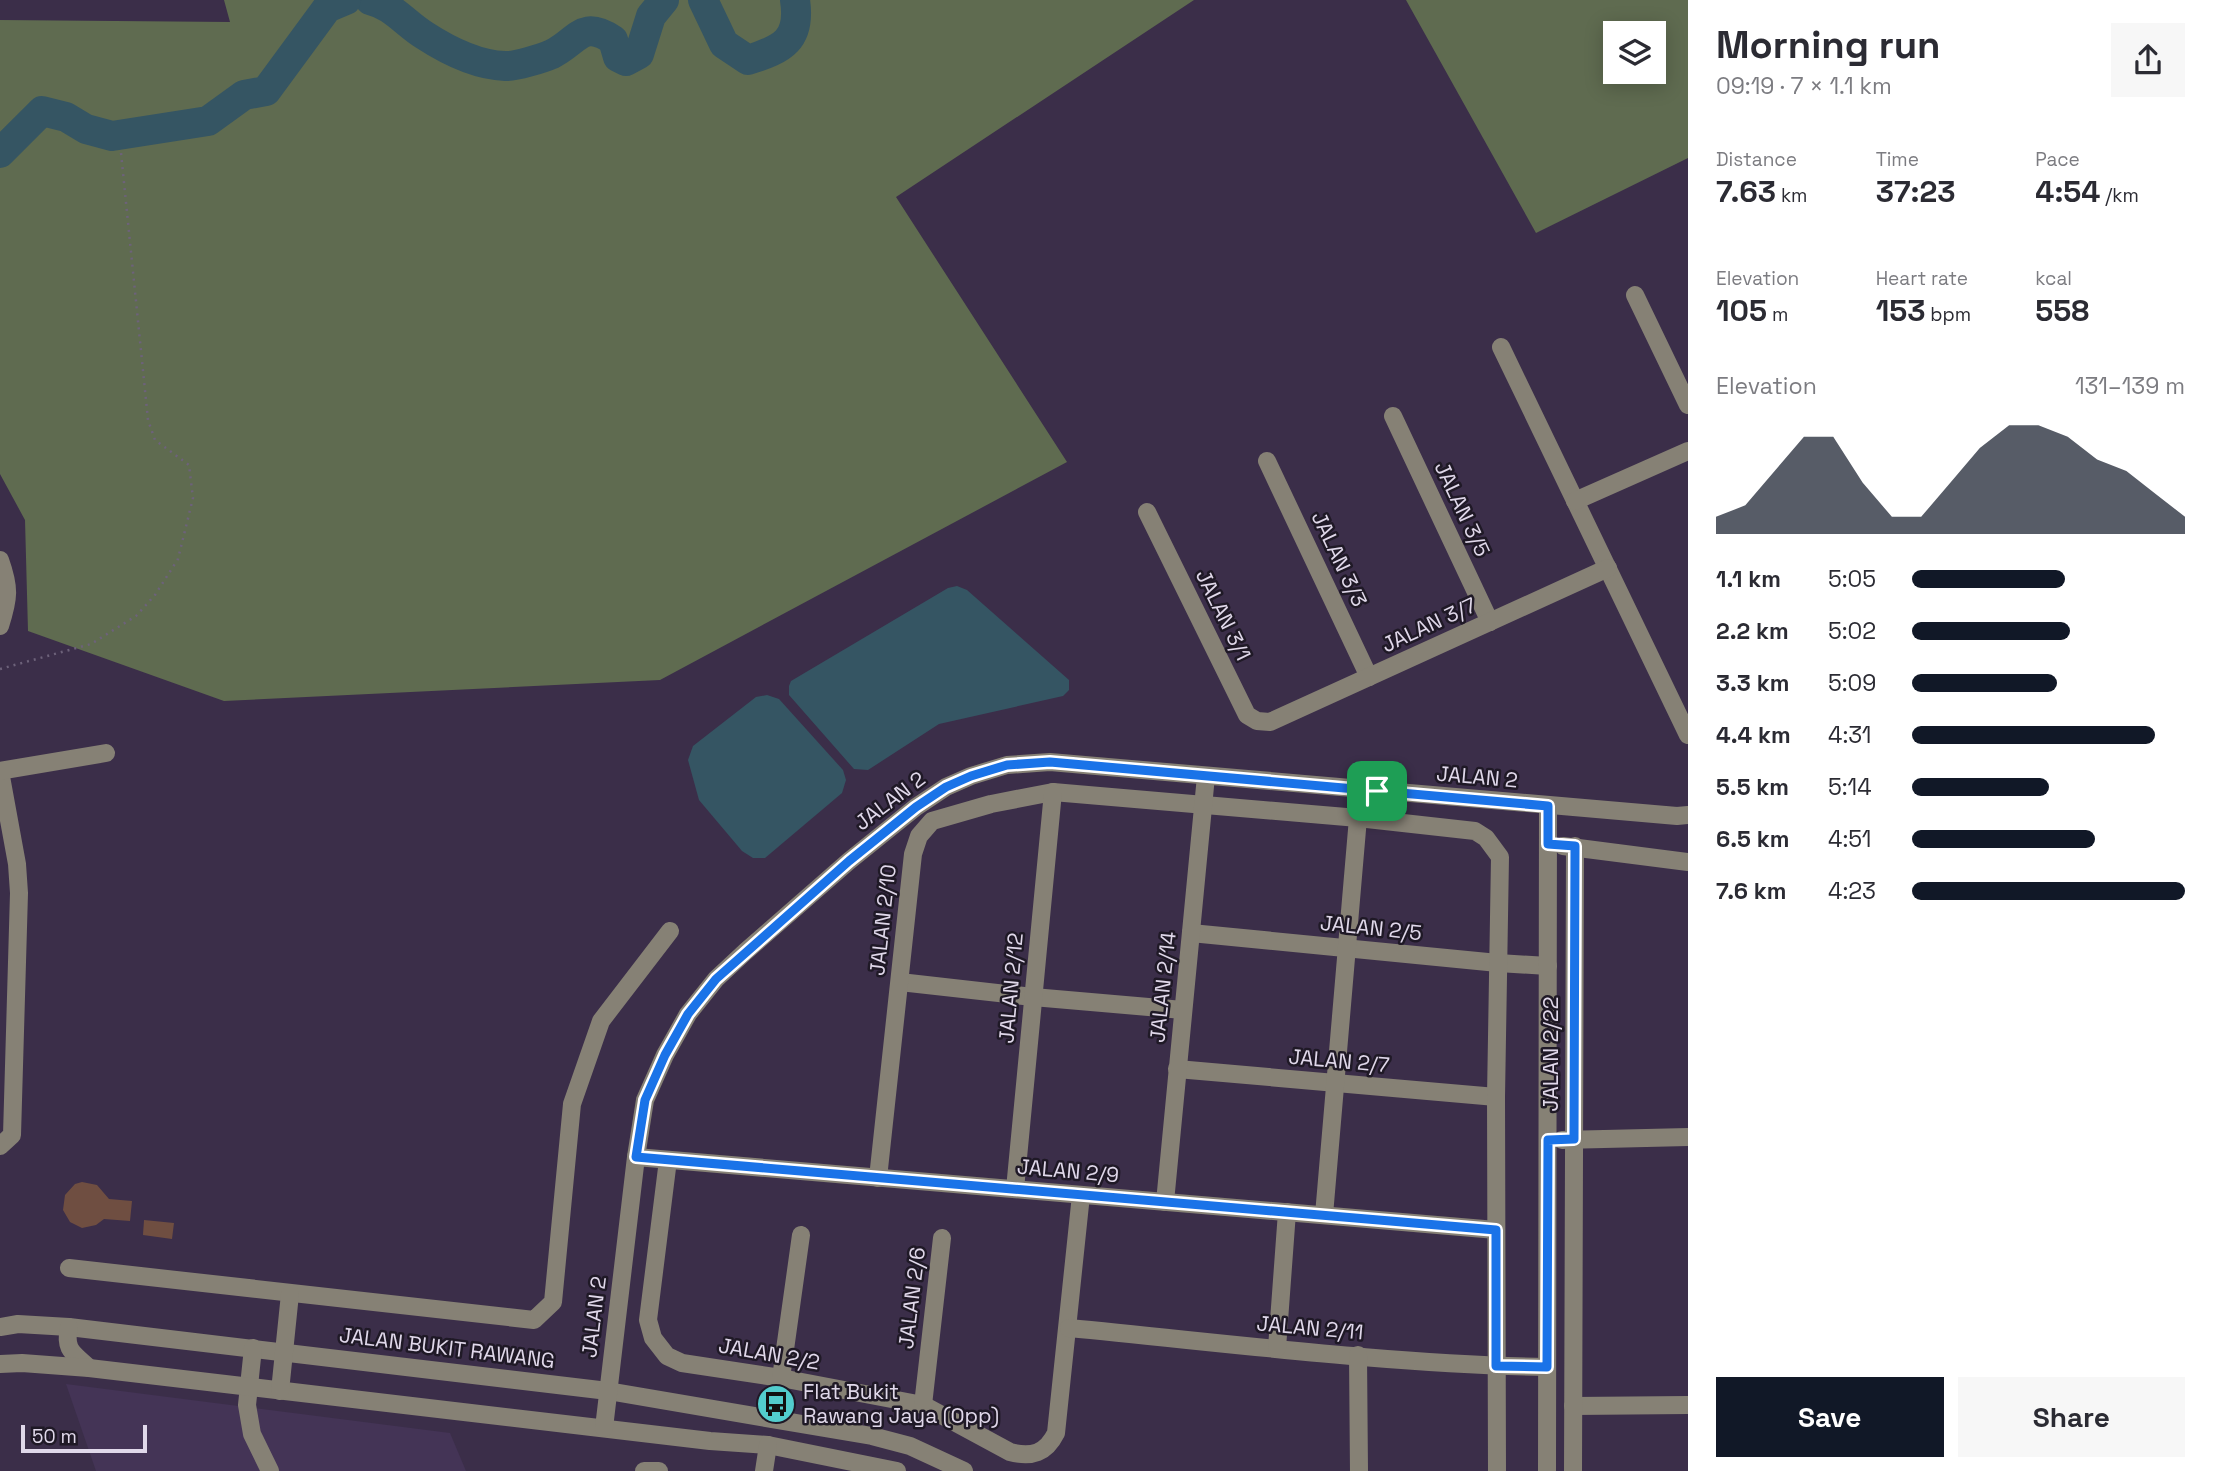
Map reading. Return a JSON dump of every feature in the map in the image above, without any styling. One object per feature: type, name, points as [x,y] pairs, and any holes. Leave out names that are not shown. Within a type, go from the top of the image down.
[{"type":"street","points":[[1636,295],[1688,405]]},
{"type":"street","points":[[1501,347],[1688,735]]},
{"type":"street","name":"JALAN 3/5","points":[[1393,416],[1490,622]]},
{"type":"street","points":[[1575,501],[1688,451]]},
{"type":"street","name":"JALAN 3/3","points":[[1267,461],[1369,677]]},
{"type":"street","name":"JALAN 3/1","points":[[1147,512],[1247,715],[1257,721],[1270,722]]},
{"type":"street","points":[[0,560],[8,582],[7,605],[0,626]]},
{"type":"street","name":"JALAN 3/7","points":[[1270,722],[1608,568]]},
{"type":"street","points":[[6,1140],[19,893],[8,864],[0,771],[106,752]]},
{"type":"street","name":"JALAN 2","points":[[604,1428],[645,1100],[665,1055],[688,1014],[716,979],[849,861],[916,807],[946,787],[1007,765],[1050,762],[1548,806],[1688,815]]},
{"type":"street","name":"JALAN 2/14","points":[[1165,1202],[1206,776]]},
{"type":"street","name":"JALAN 2/10","points":[[878,1178],[913,854],[916,842],[932,821],[1053,792],[1358,818],[1475,831],[1486,838],[1500,857],[1496,1097],[1497,1471]]},
{"type":"street","name":"JALAN 2/12","points":[[1015,1189],[1053,792]]},
{"type":"street","points":[[1546,1471],[1548,806]]},
{"type":"street","points":[[1324,1215],[1358,818]]},
{"type":"street","points":[[1548,844],[1688,862]]},
{"type":"street","name":"JALAN 2/22","points":[[1573,1471],[1575,846]]},
{"type":"street","points":[[69,1268],[534,1320],[553,1302],[572,1104],[601,1021],[670,931]]},
{"type":"street","name":"JALAN 2/5","points":[[1191,933],[1499,963],[1548,965]]},
{"type":"street","points":[[900,982],[1183,1010]]},
{"type":"street","name":"JALAN 2/7","points":[[1177,1069],[1496,1097]]},
{"type":"street","points":[[1548,1140],[1688,1137]]},
{"type":"street","name":"JALAN 2/9","points":[[636,1157],[1496,1230]]},
{"type":"street","name":"JALAN 2/2","points":[[668,1160],[648,1320],[653,1338],[667,1356],[682,1363],[781,1378],[923,1405],[1010,1452],[1024,1456],[1038,1453],[1049,1446],[1056,1433],[1081,1195]]},
{"type":"street","points":[[1277,1348],[1287,1212]]},
{"type":"street","points":[[781,1378],[801,1235]]},
{"type":"street","name":"JALAN 2/6","points":[[923,1405],[942,1238]]},
{"type":"street","points":[[280,1391],[290,1294]]},
{"type":"street","name":"JALAN BUKIT RAWANG","points":[[0,1327],[18,1324],[69,1327],[608,1391],[872,1436],[910,1446],[964,1471]]},
{"type":"street","points":[[69,1327],[66,1341],[70,1350],[89,1368]]},
{"type":"street","name":"JALAN 2/11","points":[[1069,1328],[1358,1355],[1496,1366],[1547,1367]]},
{"type":"street","points":[[253,1348],[247,1405],[253,1434],[270,1471]]},
{"type":"street","points":[[1358,1355],[1359,1471]]},
{"type":"street","points":[[0,1364],[89,1368],[710,1441],[768,1445],[897,1471]]},
{"type":"street","points":[[1573,1406],[1688,1405]]},
{"type":"street","points":[[764,1471],[768,1445]]},
{"type":"street","points":[[644,1471],[659,1471]]},
{"type":"path","points":[[0,669],[91,644],[136,615],[155,595],[178,559],[193,498],[189,465],[155,440],[148,421],[121,153]]},
{"type":"shaded area","points":[[66,1384],[450,1433],[466,1471],[96,1471]]},
{"type":"green space","points":[[224,0],[1194,0],[896,197],[1067,462],[660,680],[224,701],[28,631],[25,520],[0,474],[0,20],[230,22]]},
{"type":"green space","points":[[1406,0],[1688,0],[1688,158],[1536,233]]},
{"type":"water","points":[[957,586],[967,590],[1069,680],[1069,690],[1063,696],[939,724],[868,770],[854,769],[789,695],[791,681],[948,588]]},
{"type":"water","points":[[767,695],[779,699],[843,770],[846,780],[842,793],[765,858],[753,858],[742,851],[699,800],[688,760],[693,746],[756,697]]},
{"type":"building","points":[[82,1182],[97,1185],[109,1199],[132,1201],[130,1221],[104,1219],[96,1225],[82,1228],[70,1222],[63,1210],[65,1195],[75,1184]]},
{"type":"building","points":[[144,1220],[174,1223],[172,1239],[143,1235]]},
{"type":"waterway","points":[[0,153],[42,111],[66,117],[86,129],[112,136],[208,121],[244,95],[266,91],[327,8],[346,0]]},
{"type":"waterway","points":[[370,0],[392,10],[424,35],[452,51],[473,60],[505,66],[552,54],[587,32],[603,34],[613,40],[618,57],[626,61],[639,54],[651,16],[664,0]]},
{"type":"waterway","points":[[703,0],[724,44],[748,60],[771,52],[787,41],[795,25],[795,0]]},
{"type":"place","name":"Flat Bukit Rawang Jaya (Opp)","points":[[776,1404]]},
{"type":"route","points":[[1050,762],[1377,791],[1548,806],[1548,844],[1575,846],[1574,1139],[1548,1140],[1547,1367],[1496,1366],[1496,1230],[636,1157],[645,1100],[665,1055],[688,1014],[716,979],[849,861],[916,807],[946,787],[1007,765],[1050,762]]}]
